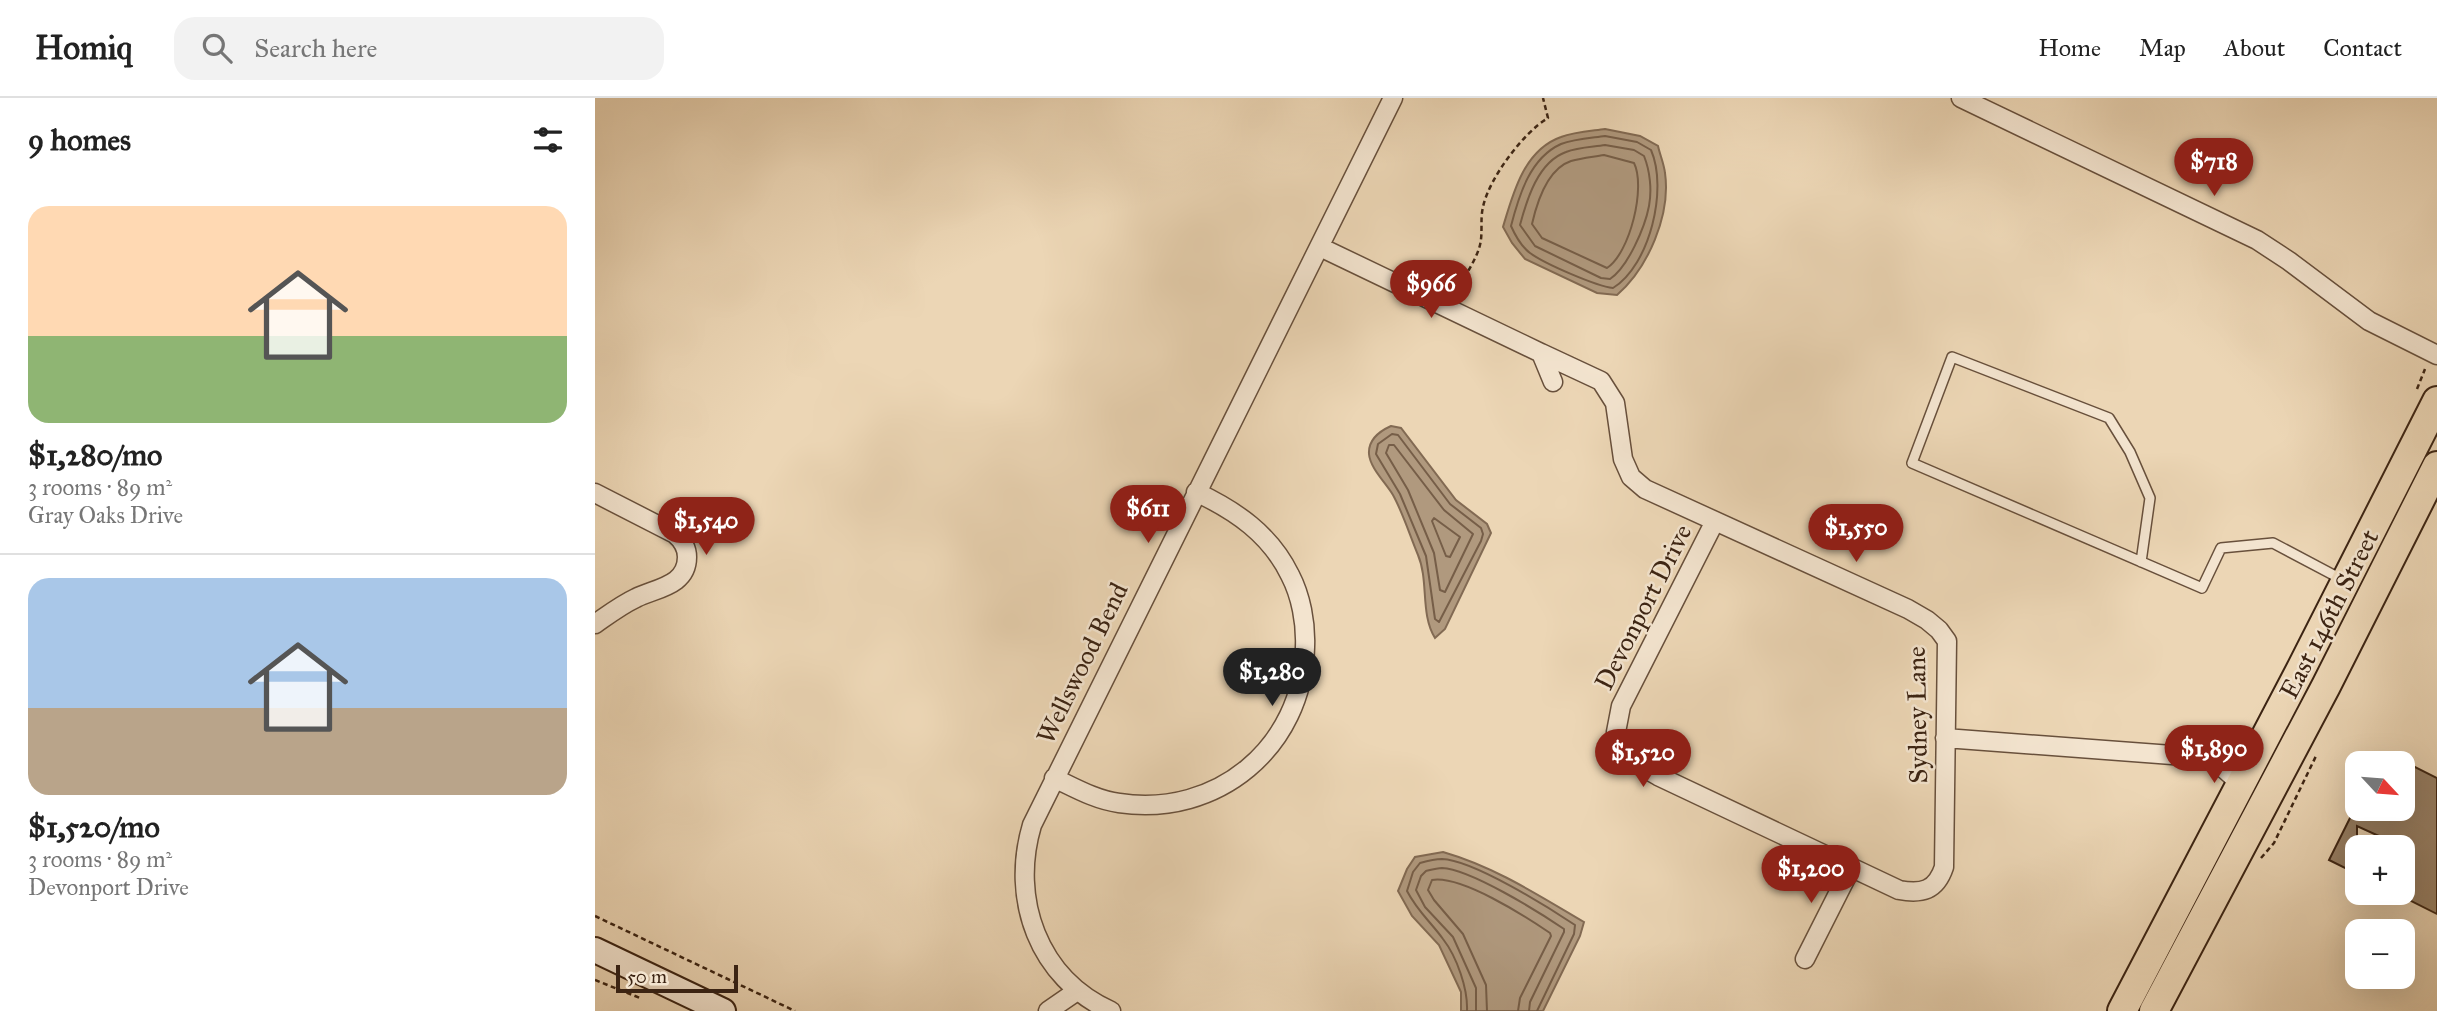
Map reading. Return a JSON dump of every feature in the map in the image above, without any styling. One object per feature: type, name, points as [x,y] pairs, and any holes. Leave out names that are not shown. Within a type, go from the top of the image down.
[{"type":"main road","name":"East 146th Street","points":[[2154,1011],[2359,588],[2437,401]]},
{"type":"main road","name":"East 146th Street","points":[[2122,1011],[2264,739],[2437,466]]},
{"type":"street","name":"Wellswood Bend","points":[[1111,1011],[1077,991],[1044,951],[1031,921],[1024,891],[1028,841],[1038,810],[1393,98]]},
{"type":"street","points":[[1961,98],[2257,240],[2369,321],[2437,355]]},
{"type":"street","name":"Sydney Lane","points":[[1320,247],[1601,381],[1615,403],[1623,459],[1632,477],[1645,489],[1908,609],[1939,630],[1947,641],[1944,867],[1940,880],[1929,888]]},
{"type":"street","points":[[1541,352],[1553,383]]},
{"type":"street","points":[[1054,778],[1098,798],[1118,803],[1154,805],[1183,801],[1216,789],[1241,774],[1270,746],[1288,720],[1305,666],[1305,634],[1295,586],[1276,552],[1256,529],[1226,507],[1196,492]]},
{"type":"street","points":[[595,493],[675,534],[684,544],[687,557],[684,572],[674,582],[640,595],[595,624]]},
{"type":"street","name":"Devonport Drive","points":[[1715,521],[1621,706],[1616,732],[1623,756],[1658,776],[1899,890],[1917,893],[1929,888]]},
{"type":"street","points":[[1945,738],[2212,758],[2264,739]]},
{"type":"street","points":[[2212,758],[2241,784]]},
{"type":"street","points":[[1805,960],[1851,867]]},
{"type":"street","points":[[595,950],[723,1011]]},
{"type":"street","points":[[1048,1011],[1077,991]]},
{"type":"street","points":[[1069,1011],[1077,991]]},
{"type":"lane","points":[[2141,562],[2150,498],[2130,452],[2109,418],[1952,357],[1912,463],[2141,562],[2202,588],[2221,548],[2273,543],[2359,588]]},
{"type":"path","points":[[1456,293],[1480,247],[1483,207],[1488,193],[1521,139],[1535,125],[1549,118],[1543,98]]},
{"type":"path","points":[[2274,843],[2309,772]]},
{"type":"path","points":[[595,916],[795,1011]]},
{"type":"path","points":[[595,980],[640,998]]},
{"type":"water","points":[[1605,129],[1640,136],[1658,146],[1665,173],[1664,206],[1655,240],[1638,270],[1617,295],[1597,293],[1525,259],[1503,227],[1522,174],[1538,152],[1561,137]]},
{"type":"water","points":[[1391,426],[1401,428],[1456,500],[1487,524],[1491,533],[1445,629],[1435,638],[1430,629],[1418,555],[1397,502],[1370,459],[1369,449],[1373,440]]},
{"type":"water","points":[[1443,852],[1498,874],[1584,922],[1580,936],[1543,1011],[1461,1011],[1461,992],[1439,945],[1412,916],[1398,891],[1415,857]]},
{"type":"building","points":[[2415,767],[2437,778],[2437,914],[2415,903],[2415,835],[2377,835],[2357,826],[2357,835],[2345,835],[2345,868],[2329,860],[2348,821],[2415,821]]}]
